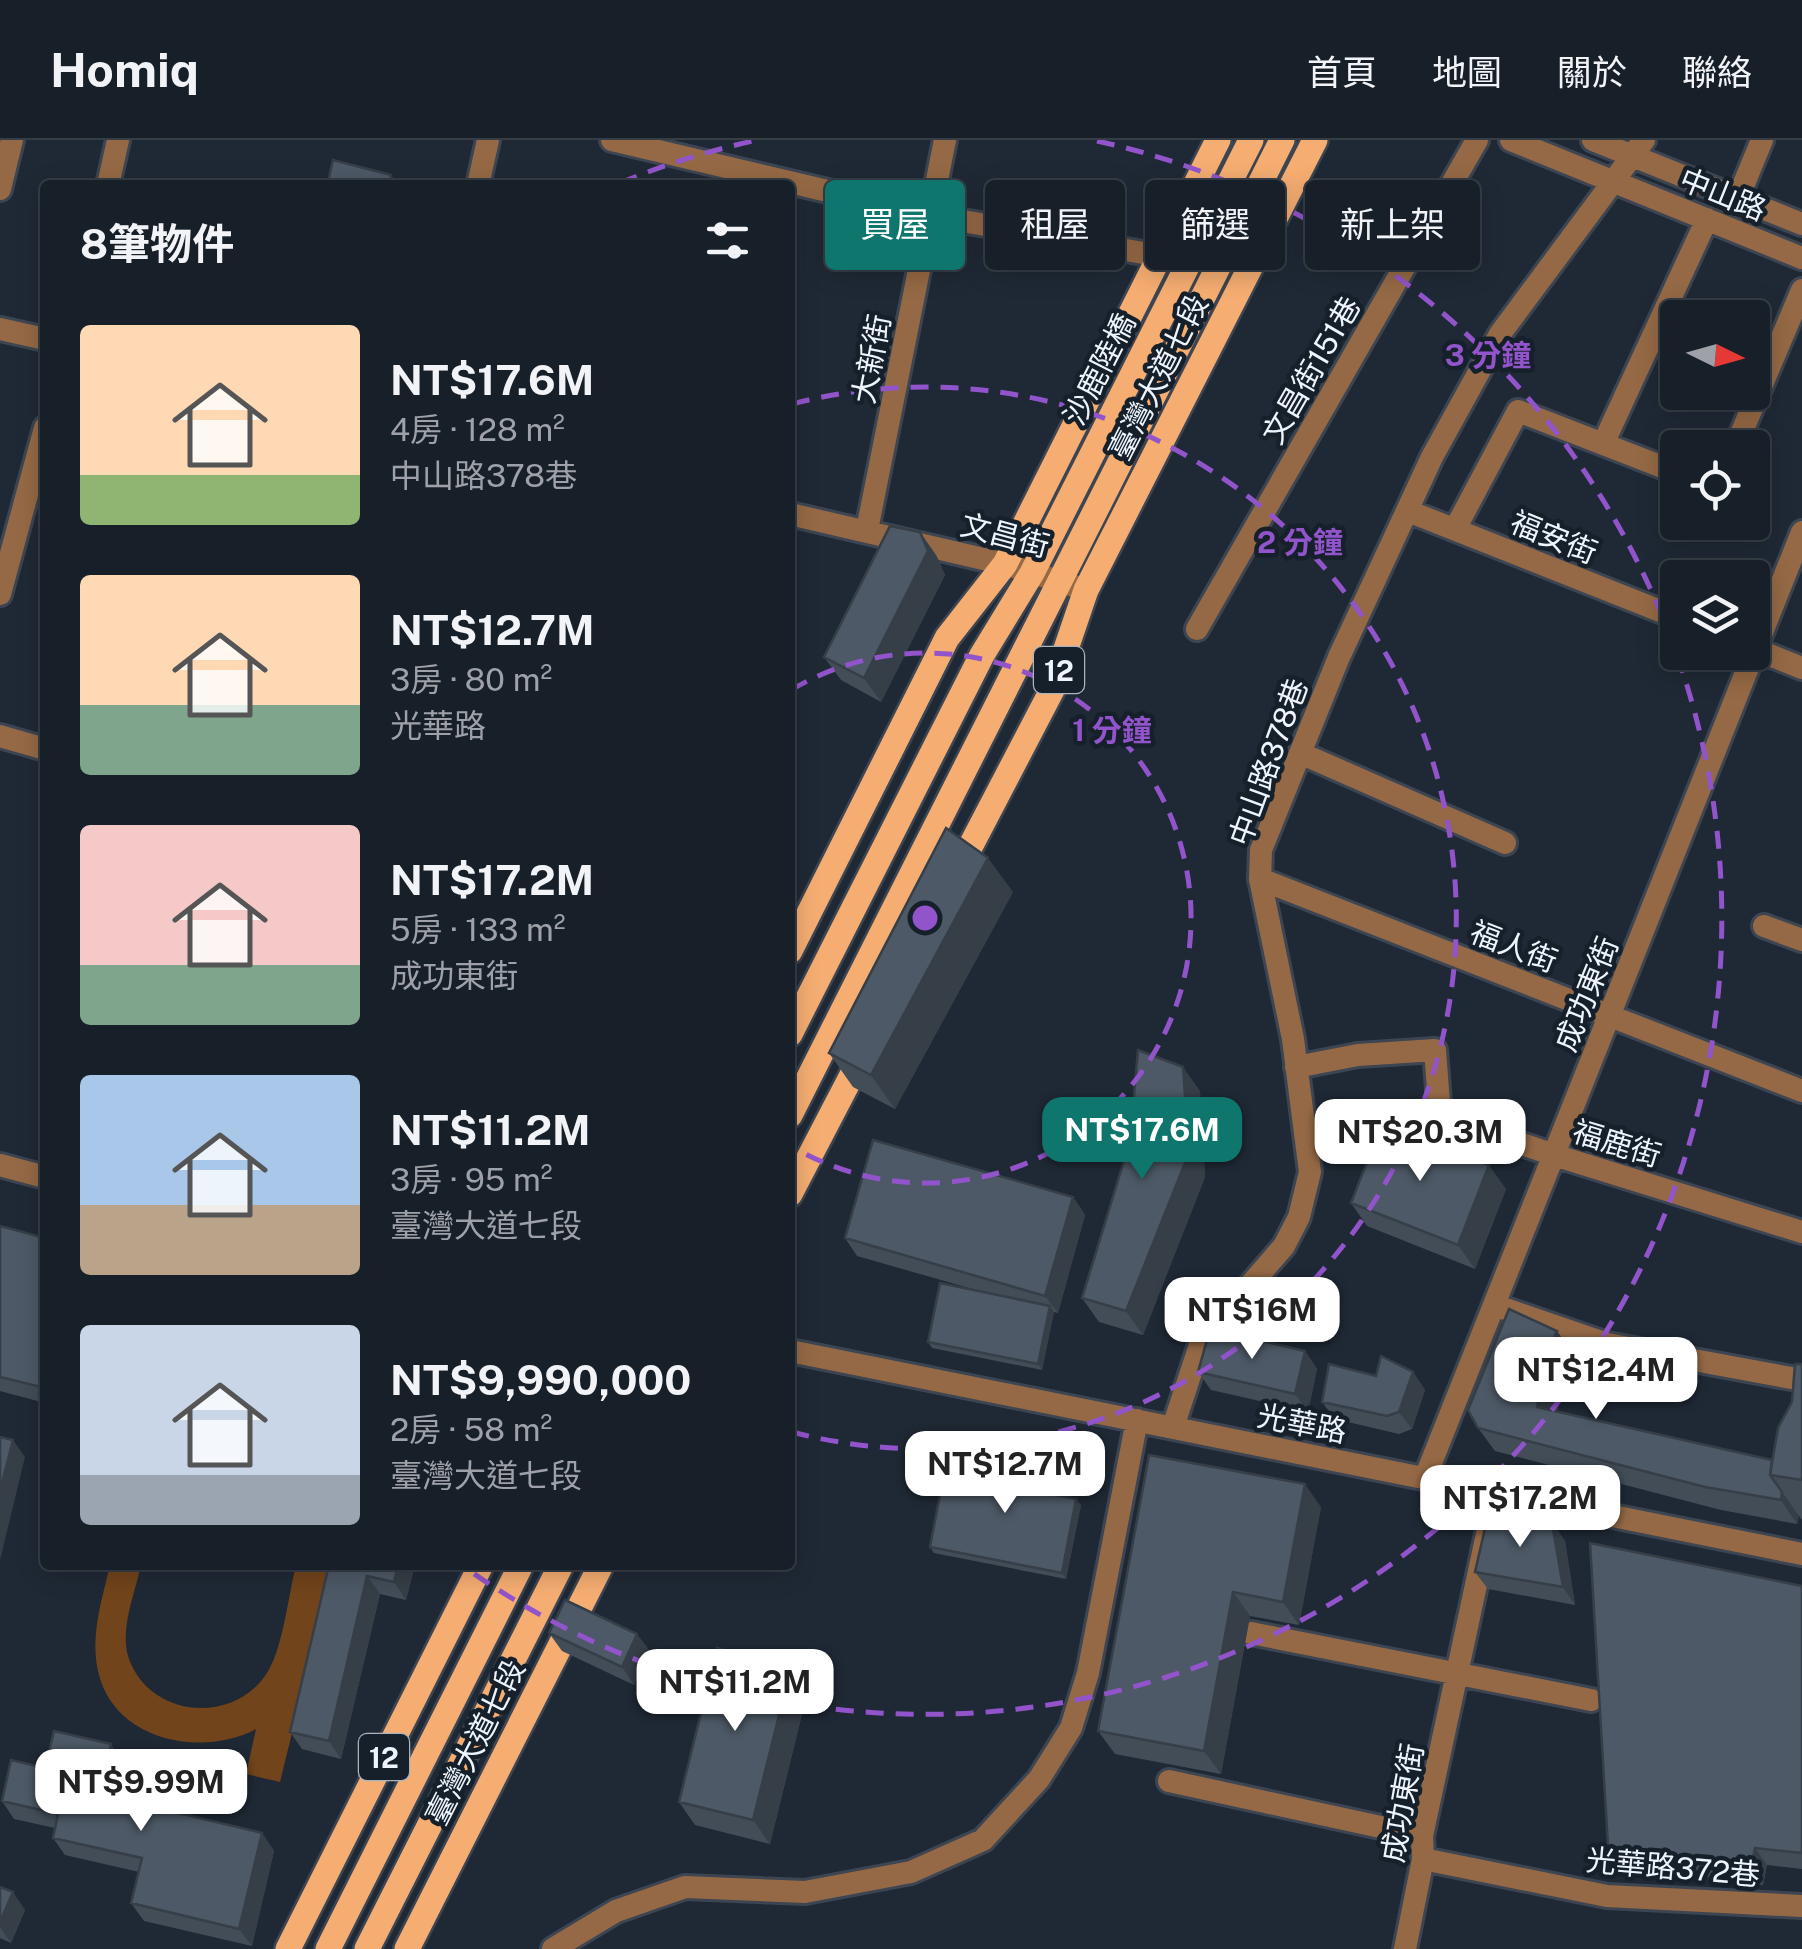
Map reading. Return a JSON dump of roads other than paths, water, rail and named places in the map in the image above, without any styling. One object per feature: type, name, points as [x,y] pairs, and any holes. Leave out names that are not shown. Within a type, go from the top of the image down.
[{"type":"main road","name":"臺灣大道七段","points":[[1198,180],[1218,140]]},
{"type":"main road","name":"沙鹿陸橋","points":[[1032,573],[1251,140]]},
{"type":"main road","name":"沙鹿陸橋","points":[[1059,581],[1282,140]]},
{"type":"main road","name":"臺灣大道七段","points":[[943,899],[1052,690],[1086,590],[1315,140]]},
{"type":"main road","name":"臺灣大道七段","points":[[795,942],[947,638],[1005,564],[1153,270]]},
{"type":"main road","name":"臺灣大道七段","points":[[982,656],[1005,564]]},
{"type":"main road","name":"臺灣大道七段","points":[[795,1024],[982,656],[1032,573]]},
{"type":"main road","name":"臺灣大道七段","points":[[795,1104],[1017,673],[1059,581]]},
{"type":"main road","name":"臺灣大道七段","points":[[1017,673],[1086,590]]},
{"type":"main road","points":[[795,1184],[871,1038]]},
{"type":"main road","name":"12","points":[[288,1949],[478,1570]]},
{"type":"main road","name":"臺灣大道七段","points":[[328,1949],[518,1570]]},
{"type":"main road","name":"臺灣大道七段","points":[[367,1949],[558,1570]]},
{"type":"main road","name":"臺灣大道七段","points":[[407,1949],[598,1570]]},
{"type":"street","points":[[0,189],[12,140]]},
{"type":"street","points":[[109,180],[118,140]]},
{"type":"street","points":[[479,180],[488,140]]},
{"type":"street","points":[[612,140],[784,180]]},
{"type":"street","name":"大新街","points":[[937,180],[945,140]]},
{"type":"street","name":"文昌街151巷","points":[[1197,629],[1477,140]]},
{"type":"street","name":"中山路","points":[[1511,140],[1802,258]]},
{"type":"street","name":"中山路","points":[[1594,140],[1638,148],[1738,198],[1802,224]]},
{"type":"street","points":[[1738,198],[1762,140]]},
{"type":"street","name":"中山路378巷","points":[[1173,1428],[1202,1342],[1284,1246],[1299,1216],[1310,1172],[1296,1068],[1260,879],[1261,850],[1339,657],[1432,457],[1500,334],[1638,148]]},
{"type":"street","points":[[795,183],[825,190]]},
{"type":"street","points":[[1603,444],[1706,219]]},
{"type":"street","points":[[965,220],[1145,253]]},
{"type":"street","name":"大新街","points":[[867,530],[919,270]]},
{"type":"street","points":[[1744,430],[1802,290]]},
{"type":"street","points":[[0,329],[40,338]]},
{"type":"street","points":[[1455,530],[1518,411],[1660,466]]},
{"type":"street","points":[[0,594],[40,446]]},
{"type":"street","name":"福安街","points":[[1408,512],[1660,611]]},
{"type":"street","name":"文昌街","points":[[795,515],[1005,564],[1086,590]]},
{"type":"street","name":"成功東街","points":[[1770,610],[1802,532]]},
{"type":"street","points":[[1770,655],[1802,668]]},
{"type":"street","name":"成功東街","points":[[1425,1478],[1746,670]]},
{"type":"street","points":[[0,736],[40,748]]},
{"type":"street","points":[[1300,753],[1505,843]]},
{"type":"street","name":"福人街","points":[[1260,879],[1802,1092]]},
{"type":"street","points":[[1764,926],[1802,940]]},
{"type":"street","name":"福鹿街","points":[[1296,1068],[1358,1055],[1435,1050],[1440,1116],[1802,1232]]},
{"type":"street","points":[[0,1166],[40,1176]]},
{"type":"street","points":[[1494,1305],[1607,1344],[1802,1380]]},
{"type":"street","name":"光華路","points":[[795,1352],[1802,1554]]},
{"type":"street","points":[[554,1949],[616,1911],[685,1888],[805,1892],[911,1872],[983,1840],[1038,1779],[1071,1728],[1088,1673],[1137,1420]]},
{"type":"street","name":"成功東街","points":[[1405,1949],[1496,1492]]},
{"type":"street","points":[[1251,1633],[1592,1700]]},
{"type":"street","name":"光華路372巷","points":[[1169,1781],[1608,1896],[1802,1906]]}]
